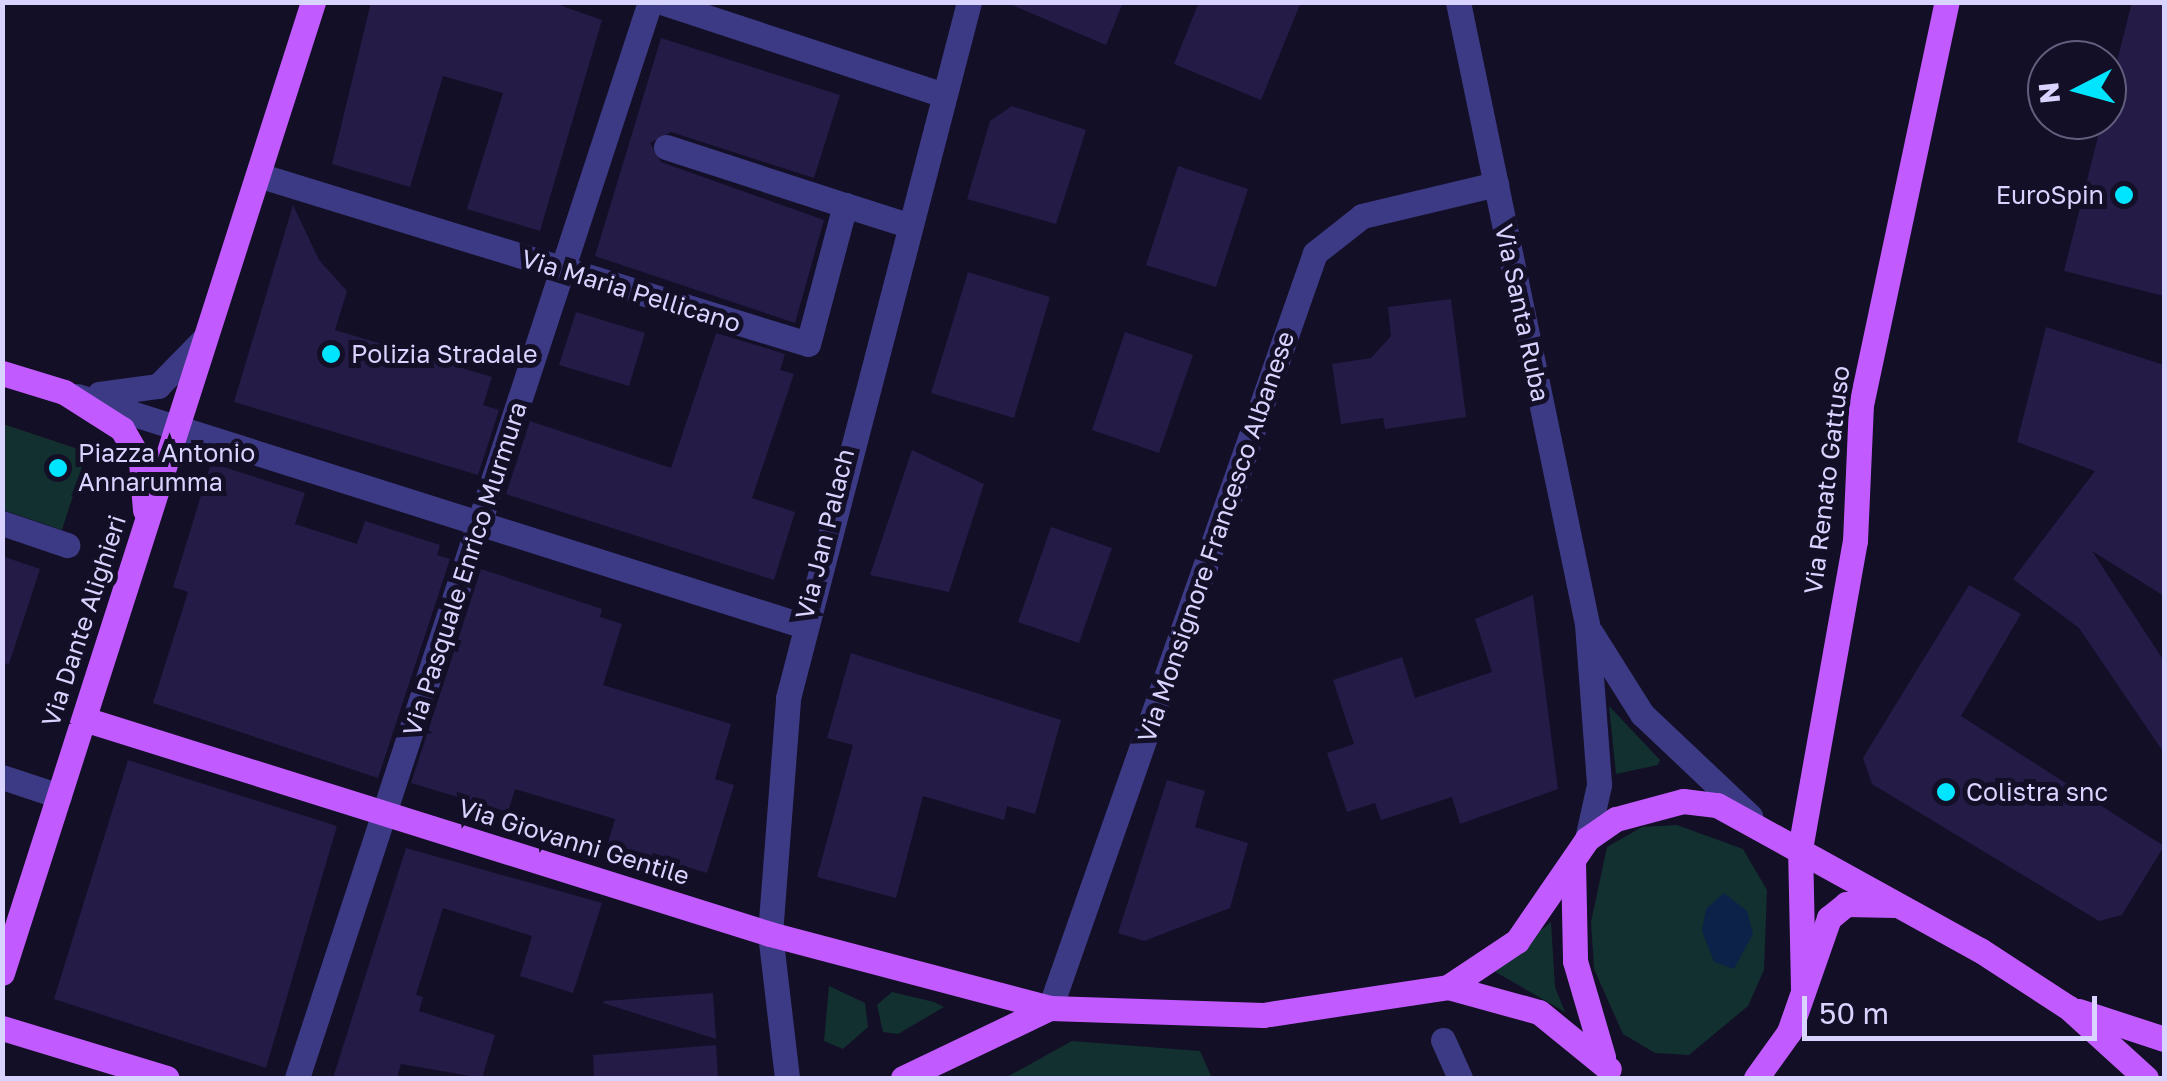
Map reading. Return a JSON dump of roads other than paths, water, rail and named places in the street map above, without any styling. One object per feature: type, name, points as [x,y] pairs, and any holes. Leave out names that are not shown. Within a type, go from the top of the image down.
[{"type":"main road","name":"Via Dante Alighieri","points":[[2,973],[313,2]]},
{"type":"main road","name":"Via Renato Gattuso","points":[[1802,988],[1800,849],[1854,540],[1861,405],[1946,2]]},
{"type":"main road","points":[[2,373],[64,392],[134,444],[146,481],[144,534]]},
{"type":"main road","name":"Via Giovanni Gentile","points":[[84,720],[770,934],[1050,1008],[1247,1016],[1448,986]]},
{"type":"main road","points":[[1448,986],[1517,941],[1588,840],[1616,819],[1682,802],[1750,816],[1800,849],[1914,910],[2070,1008],[2146,1078]]},
{"type":"main road","points":[[1573,862],[1574,962],[1616,1074]]},
{"type":"main road","points":[[1756,1078],[1773,1069],[1829,918],[1846,904],[1914,910]]},
{"type":"main road","points":[[1448,986],[1539,1012],[1616,1074]]},
{"type":"main road","points":[[903,1078],[1050,1008]]},
{"type":"main road","points":[[2070,1008],[2164,1039]]},
{"type":"main road","points":[[2,1028],[167,1078]]},
{"type":"street","name":"Via Pasquale Enrico Murmura","points":[[297,1078],[650,2]]},
{"type":"street","points":[[661,2],[940,94]]},
{"type":"street","name":"Via Jan Palach","points":[[787,1078],[770,934],[779,766],[801,626],[940,94],[970,2]]},
{"type":"street","name":"Via Santa Ruba","points":[[1458,2],[1586,624],[1599,785],[1588,840]]},
{"type":"street","points":[[666,147],[905,224]]},
{"type":"street","name":"Via Maria Pellicano","points":[[258,175],[808,344],[845,205]]},
{"type":"street","name":"Via Monsignore Francesco Albanese","points":[[1050,1008],[1315,253],[1362,216],[1496,184]]},
{"type":"street","points":[[64,392],[158,386],[209,331]]},
{"type":"street","points":[[64,392],[801,626]]},
{"type":"street","points":[[2,524],[67,545]]},
{"type":"street","name":"Via Santa Ruba","points":[[1586,624],[1642,714],[1750,816]]},
{"type":"street","points":[[2,777],[60,796]]},
{"type":"street","points":[[1444,1040],[1460,1078]]},
{"type":"water","points":[[1724,893],[1747,911],[1753,934],[1734,969],[1714,962],[1702,931],[1706,909]]},
{"type":"place","name":"EuroSpin","points":[[2124,195]]},
{"type":"place","name":"Polizia Stradale","points":[[331,354]]},
{"type":"place","name":"Piazza Antonio Annarumma","points":[[58,468]]},
{"type":"place","name":"Colistra snc","points":[[1946,792]]}]
